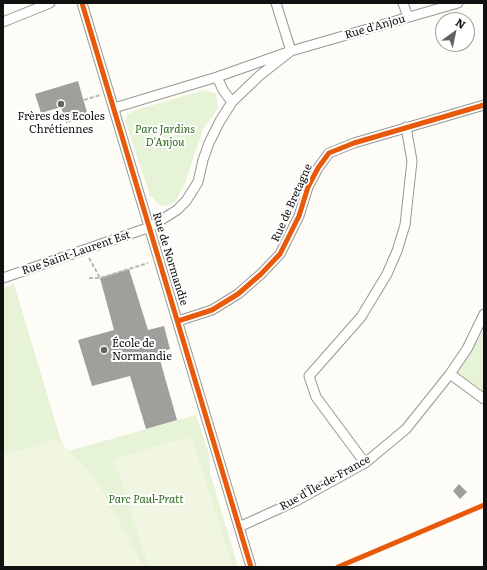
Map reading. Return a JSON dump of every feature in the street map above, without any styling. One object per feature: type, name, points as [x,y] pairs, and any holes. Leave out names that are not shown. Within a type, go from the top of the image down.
[{"type":"street","points":[[3,22],[50,3]]},
{"type":"street","name":"Rue de Normandie","points":[[82,3],[251,567]]},
{"type":"street","points":[[276,3],[291,51]]},
{"type":"street","points":[[403,3],[408,17]]},
{"type":"street","name":"Rue d'Anjou","points":[[114,108],[217,77],[291,51],[458,3]]},
{"type":"street","name":"Rue d'Anjou","points":[[150,227],[177,210],[193,190],[198,182],[203,160],[209,144],[220,121],[232,102],[259,76],[291,51]]},
{"type":"street","points":[[217,77],[223,90],[232,102]]},
{"type":"street","name":"Rue de Bretagne","points":[[178,321],[212,310],[238,294],[261,274],[280,254],[299,216],[308,187],[318,168],[329,153],[354,143],[484,105]]},
{"type":"street","points":[[365,463],[316,397],[309,376],[361,317],[387,274],[397,251],[405,225],[412,161],[406,127]]},
{"type":"street","name":"Rue Saint-Laurent Est","points":[[3,278],[150,227]]},
{"type":"street","name":"Rue d'Île-de-France","points":[[239,527],[296,501],[365,463],[406,429],[450,374],[466,349],[484,314]]},
{"type":"street","points":[[450,374],[484,399]]},
{"type":"path","points":[[84,100],[109,92]]},
{"type":"path","points":[[84,250],[100,278]]},
{"type":"path","points":[[89,278],[100,278],[148,263]]},
{"type":"green space","name":"Parc Jardins D'Anjou","points":[[204,90],[216,94],[218,109],[204,128],[186,181],[176,201],[167,206],[159,205],[150,195],[125,121],[128,114],[136,110]]},
{"type":"green space","name":"Parc Paul-Pratt","points":[[14,284],[62,444],[69,451],[196,415],[209,454],[210,473],[238,567],[3,567],[3,288]]},
{"type":"green space","points":[[484,330],[484,394],[456,375]]},
{"type":"green space","points":[[191,436],[233,567],[149,567],[114,459]]},
{"type":"green space","points":[[56,439],[92,473],[143,567],[3,567],[3,455]]},
{"type":"building","name":"Frères des Ecoles Chrétiennes","points":[[78,81],[88,116],[66,123],[61,107],[41,113],[35,94]]},
{"type":"building","points":[[129,269],[148,330],[164,326],[170,349],[158,353],[177,420],[146,429],[130,376],[92,386],[78,340],[114,330],[100,278]]},
{"type":"building","points":[[459,484],[467,492],[460,499],[453,491]]},
{"type":"cycle path","points":[[82,3],[251,567]]},
{"type":"cycle path","points":[[178,321],[212,310],[238,294],[261,274],[280,254],[299,216],[308,187],[318,168],[329,153],[354,143],[484,105]]},
{"type":"cycle path","points":[[338,567],[484,505]]},
{"type":"place","name":"Frères des Ecoles Chrétiennes","points":[[61,104]]},
{"type":"place","name":"École de Normandie","points":[[104,350]]}]
